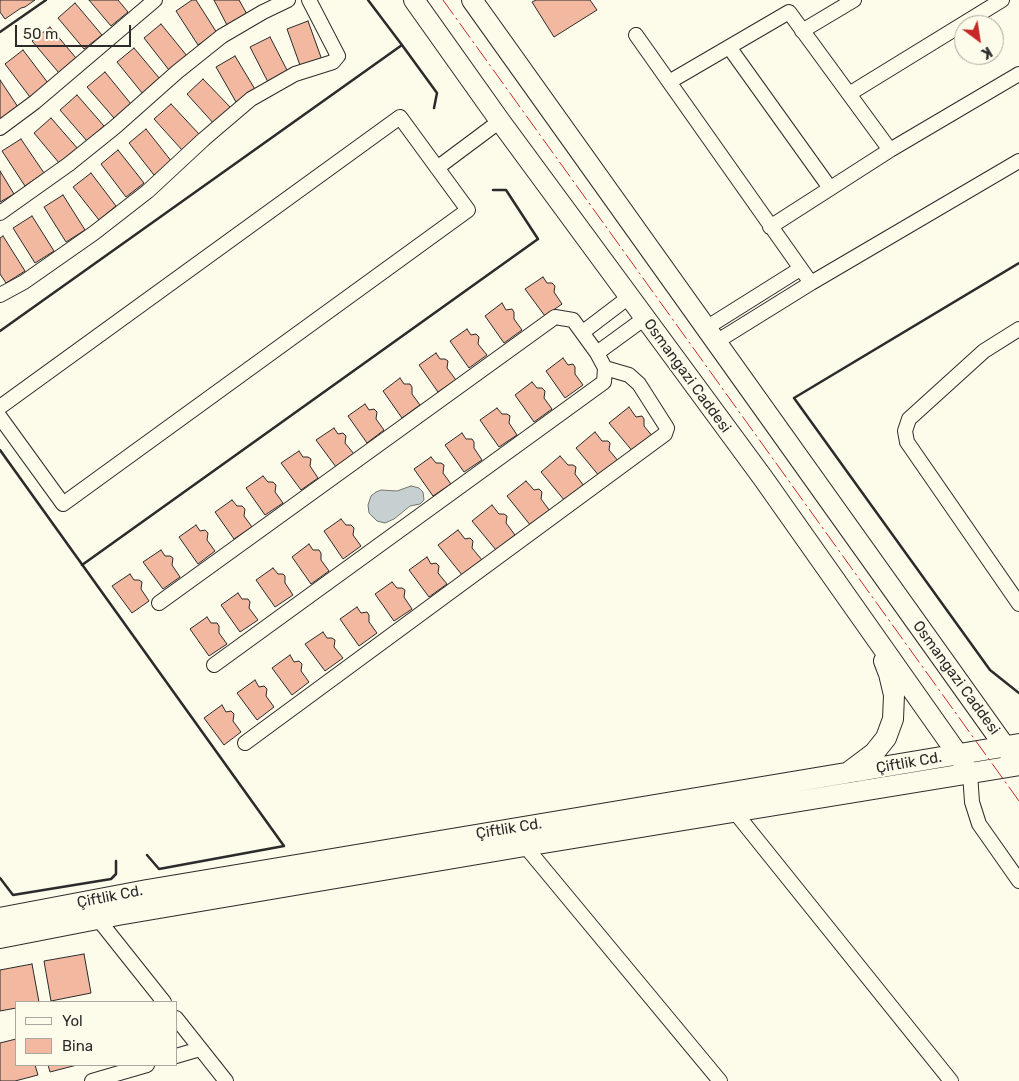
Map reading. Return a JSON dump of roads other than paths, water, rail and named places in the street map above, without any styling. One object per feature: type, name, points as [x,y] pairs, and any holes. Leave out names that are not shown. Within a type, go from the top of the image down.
[{"type":"street","points":[[0,128],[35,102],[155,0]]},
{"type":"street","points":[[0,213],[69,164],[222,36],[288,0]]},
{"type":"street","points":[[0,295],[24,282],[94,233],[148,191],[251,99],[295,74],[333,62],[338,56],[309,0]]},
{"type":"street","name":"Osmangazi Caddesi","points":[[414,0],[500,122],[763,478],[970,773]]},
{"type":"street","name":"Osmangazi Caddesi","points":[[472,0],[711,335],[1012,745],[1019,765]]},
{"type":"street","points":[[802,31],[854,0]]},
{"type":"street","points":[[848,94],[1002,0]]},
{"type":"street","points":[[669,82],[789,12],[890,150]]},
{"type":"street","points":[[636,35],[810,283]]},
{"type":"street","points":[[729,47],[830,188]]},
{"type":"street","points":[[770,227],[890,150],[1019,74]]},
{"type":"street","points":[[0,407],[400,117],[468,210],[63,504],[0,417]]},
{"type":"street","points":[[437,168],[500,122]]},
{"type":"street","points":[[711,335],[810,283],[1019,160]]},
{"type":"street","points":[[711,335],[800,270]]},
{"type":"street","points":[[583,332],[629,297]]},
{"type":"street","points":[[159,603],[555,317],[573,320],[583,332],[605,368],[604,382],[214,665]]},
{"type":"street","points":[[597,353],[645,318]]},
{"type":"street","points":[[1019,329],[984,351],[909,419],[905,431],[907,442],[1019,604]]},
{"type":"street","points":[[245,743],[666,434],[668,428],[639,384],[629,375],[605,368]]},
{"type":"street","points":[[847,773],[874,753],[886,738],[893,719],[894,695],[889,674],[876,638]]},
{"type":"street","name":"Çiftlik Cd.","points":[[0,918],[147,890],[1012,745]]},
{"type":"street","name":"Çiftlik Cd.","points":[[0,938],[98,919],[525,846],[1019,765]]},
{"type":"street","points":[[970,773],[972,802],[979,824],[1019,881]]},
{"type":"street","points":[[734,811],[951,1081]]},
{"type":"street","points":[[525,846],[720,1081]]},
{"type":"street","points":[[98,919],[163,1001]]},
{"type":"street","points":[[178,1021],[226,1081]]},
{"type":"street","points":[[178,1055],[200,1049]]},
{"type":"street","points":[[92,1081],[144,1066]]}]
